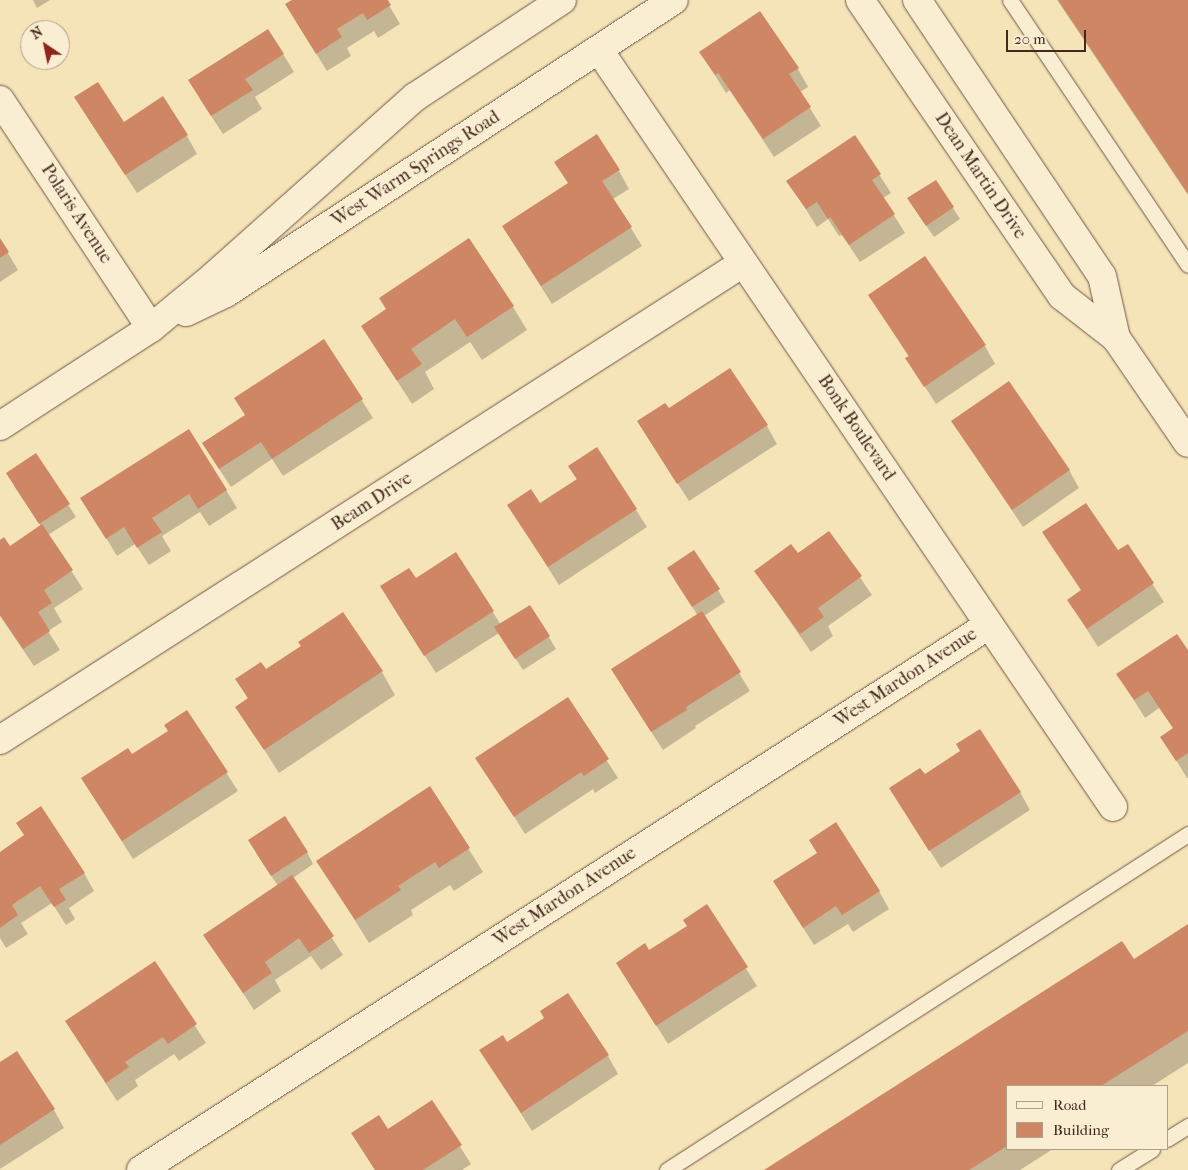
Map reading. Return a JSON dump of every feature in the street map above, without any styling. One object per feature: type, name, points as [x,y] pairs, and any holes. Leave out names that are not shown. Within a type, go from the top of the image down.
[{"type":"street","name":"West Warm Springs Road","points":[[151,328],[226,293],[674,0]]},
{"type":"street","name":"Dean Martin Drive","points":[[860,0],[1062,296],[1116,338],[1188,444]]},
{"type":"street","name":"Dean Martin Drive","points":[[917,0],[1102,276],[1116,338]]},
{"type":"street","name":"West Warm Springs Road","points":[[0,426],[151,328],[214,276],[416,97],[558,1]]},
{"type":"street","name":"Bonk Boulevard","points":[[598,50],[1113,807]]},
{"type":"street","name":"Polaris Avenue","points":[[0,100],[151,328]]},
{"type":"street","name":"Beam Drive","points":[[0,740],[743,263]]},
{"type":"street","name":"West Mardon Avenue","points":[[141,1170],[989,625]]},
{"type":"lane","points":[[1010,0],[1188,265]]},
{"type":"lane","points":[[667,1170],[1188,834]]},
{"type":"lane","points":[[1168,1139],[1188,1126]]},
{"type":"lane","points":[[1119,1170],[1150,1150]]},
{"type":"building","points":[[292,0],[388,0],[391,5],[367,20],[363,13],[337,29],[342,37],[316,54],[285,4]]},
{"type":"building","points":[[1058,0],[1188,0],[1188,194]]},
{"type":"building","points":[[760,11],[799,68],[789,74],[811,107],[763,139],[718,73],[715,75],[699,52]]},
{"type":"building","points":[[268,29],[284,54],[245,79],[253,90],[211,116],[188,80]]},
{"type":"building","points":[[98,82],[124,122],[163,96],[188,135],[125,175],[74,97]]},
{"type":"building","points":[[597,134],[620,170],[602,181],[632,227],[541,286],[502,226],[568,183],[554,162]]},
{"type":"building","points":[[855,135],[881,174],[872,180],[895,214],[849,245],[817,202],[806,209],[786,181]]},
{"type":"building","points":[[936,180],[954,207],[926,226],[907,198]]},
{"type":"building","points":[[0,238],[9,252],[0,258]]},
{"type":"building","points":[[469,238],[514,306],[467,337],[455,319],[411,349],[422,364],[397,381],[361,326],[386,309],[379,298]]},
{"type":"building","points":[[925,256],[986,345],[924,387],[905,358],[909,356],[868,295]]},
{"type":"building","points":[[324,339],[363,399],[272,459],[261,442],[219,469],[202,443],[245,415],[234,398]]},
{"type":"building","points":[[730,368],[768,425],[677,484],[637,421],[665,403],[669,408]]},
{"type":"building","points":[[1009,381],[1070,470],[1012,510],[951,421]]},
{"type":"building","points":[[189,429],[227,490],[198,509],[189,494],[152,518],[162,532],[137,548],[124,527],[106,539],[80,498]]},
{"type":"building","points":[[597,447],[637,509],[548,567],[507,505],[531,489],[540,503],[577,479],[568,466]]},
{"type":"building","points":[[36,453],[70,504],[39,524],[6,473]]},
{"type":"building","points":[[1086,503],[1118,550],[1128,544],[1154,583],[1087,629],[1067,600],[1081,590],[1042,532]]},
{"type":"building","points":[[42,524],[73,570],[44,590],[52,603],[38,612],[50,631],[23,649],[0,615],[0,540],[4,537],[10,546]]},
{"type":"building","points":[[829,531],[862,576],[818,608],[824,617],[800,634],[754,571],[791,544],[798,553]]},
{"type":"building","points":[[694,550],[720,589],[692,607],[667,568]]},
{"type":"building","points":[[456,552],[494,611],[424,656],[380,586],[409,568],[416,578]]},
{"type":"building","points":[[530,605],[550,636],[515,659],[494,627]]},
{"type":"building","points":[[702,611],[741,672],[686,707],[687,710],[651,732],[611,669]]},
{"type":"building","points":[[343,612],[383,671],[264,750],[235,707],[248,698],[235,679],[261,662],[266,669],[301,646],[298,642]]},
{"type":"building","points":[[1177,634],[1188,650],[1188,753],[1176,761],[1160,737],[1173,728],[1148,691],[1134,700],[1116,674]]},
{"type":"building","points":[[568,697],[609,759],[584,776],[581,772],[514,817],[475,758]]},
{"type":"building","points":[[187,710],[228,772],[122,841],[81,778],[128,748],[132,754],[168,731],[164,725]]},
{"type":"building","points":[[980,729],[1021,792],[929,851],[889,788],[920,768],[925,774],[960,751],[956,744]]},
{"type":"building","points":[[430,786],[470,848],[439,868],[435,862],[398,886],[401,890],[355,920],[316,861]]},
{"type":"building","points":[[41,806],[85,873],[59,889],[66,900],[54,907],[40,886],[12,905],[18,915],[0,928],[0,852],[24,835],[16,823]]},
{"type":"building","points":[[285,816],[308,852],[271,876],[248,840]]},
{"type":"building","points":[[836,822],[880,891],[842,915],[836,906],[803,928],[773,881],[817,853],[809,840]]},
{"type":"building","points":[[292,875],[334,936],[309,953],[299,938],[265,962],[272,973],[243,993],[203,935]]},
{"type":"building","points":[[707,904],[748,967],[656,1026],[616,963],[645,943],[649,950],[687,926],[683,920]]},
{"type":"building","points":[[1188,924],[1188,1031],[1103,1085],[1006,1085],[1006,1147],[969,1170],[764,1170],[1122,941],[1134,959]]},
{"type":"building","points":[[155,961],[197,1024],[168,1044],[163,1037],[125,1062],[129,1067],[106,1083],[65,1021]]},
{"type":"building","points":[[568,993],[609,1055],[521,1113],[479,1050],[503,1035],[507,1042],[544,1018],[540,1011]]},
{"type":"building","points":[[17,1051],[55,1109],[0,1145],[0,1062]]},
{"type":"building","points":[[432,1100],[462,1145],[423,1170],[375,1170],[351,1133],[379,1115],[388,1129]]}]
